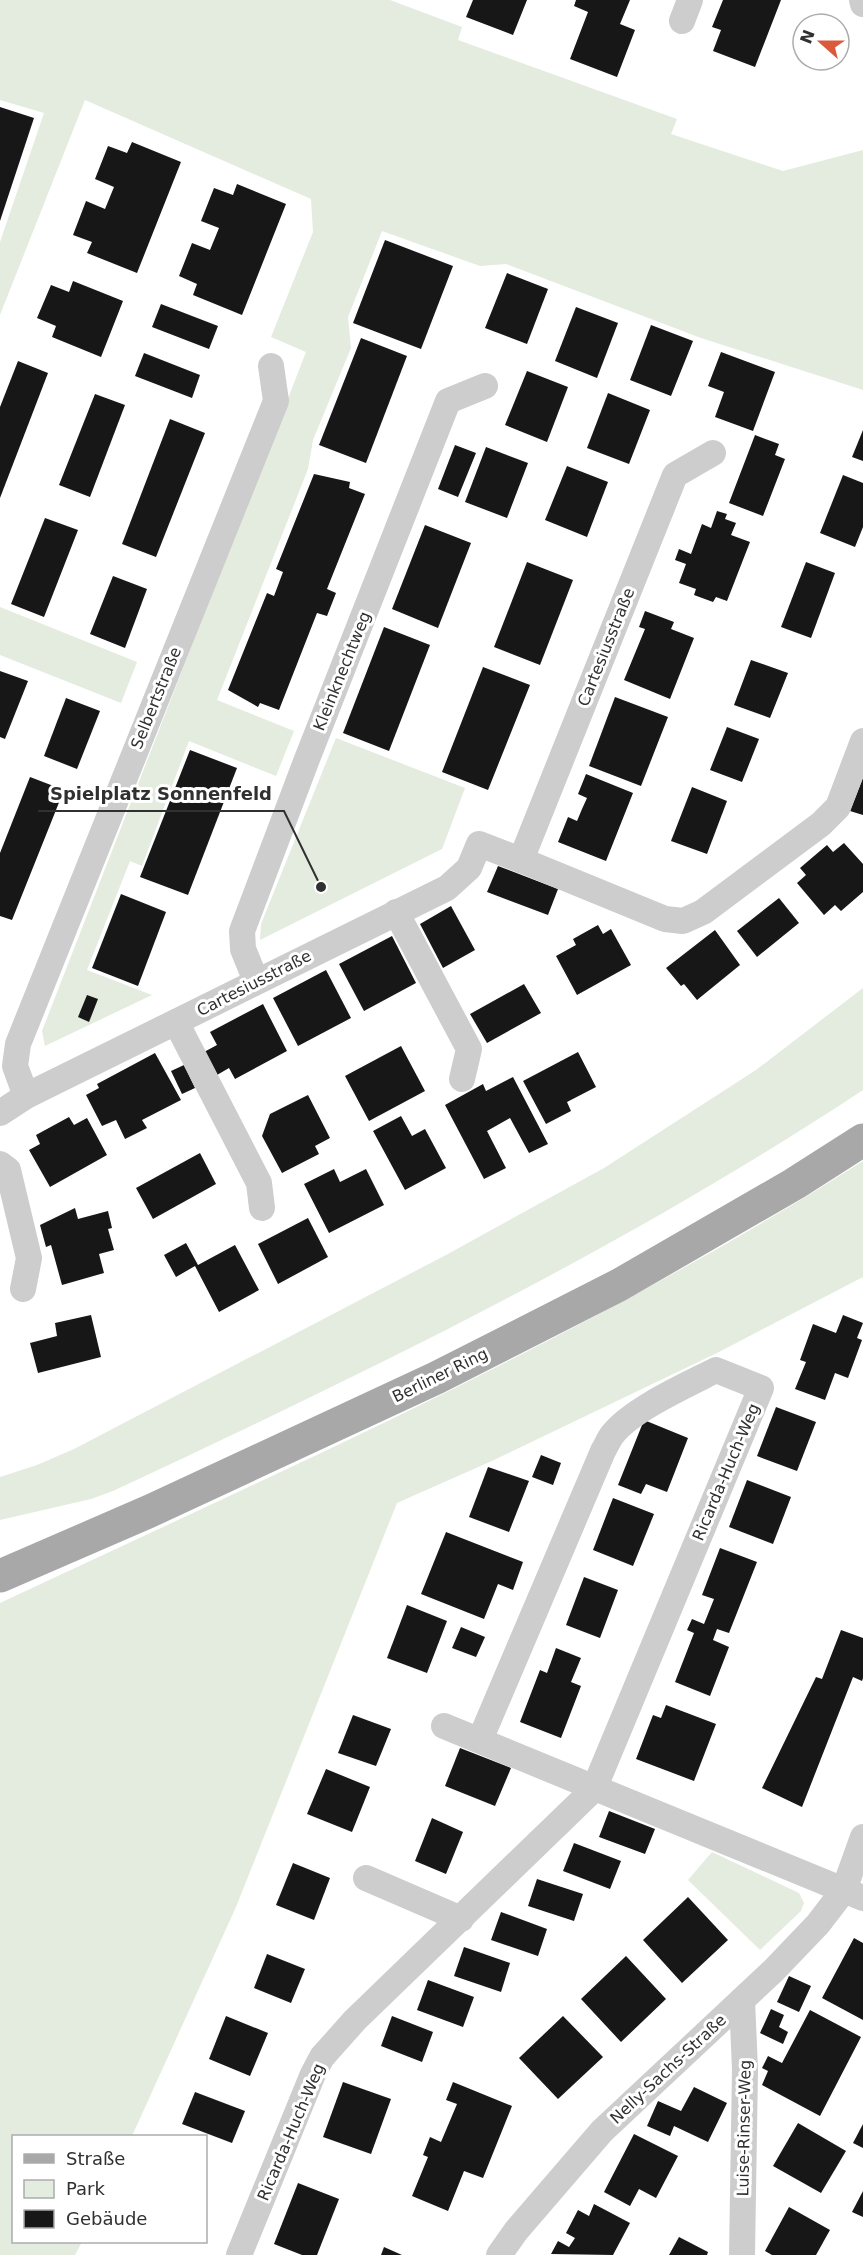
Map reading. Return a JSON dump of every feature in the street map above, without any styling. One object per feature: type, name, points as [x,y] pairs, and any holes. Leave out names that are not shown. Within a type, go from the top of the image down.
[{"type":"main road","name":"Berliner Ring","points":[[0,1575],[150,1512],[446,1373],[619,1285],[794,1184],[863,1140]]},
{"type":"street","name":"Selbertstraße","points":[[27,1096],[15,1066],[18,1044],[276,401],[271,366]]},
{"type":"street","name":"Kleinknechtweg","points":[[256,981],[243,950],[242,932],[307,759],[448,401],[485,386]]},
{"type":"street","name":"Cartesiusstraße","points":[[521,860],[675,475],[713,453]]},
{"type":"street","name":"Cartesiusstraße","points":[[0,1113],[27,1096],[447,888],[469,868],[478,844],[665,919],[683,921],[703,912],[820,824],[838,807],[863,741]]},
{"type":"street","points":[[396,912],[469,1049],[462,1079]]},
{"type":"street","name":"Cartesiusstraße","points":[[176,1022],[259,1183],[262,1208]]},
{"type":"street","points":[[0,1164],[8,1170],[29,1258],[23,1289]]},
{"type":"street","name":"Ricarda-Huch-Weg","points":[[239,2255],[322,2057],[356,2020],[594,1789],[760,1388],[716,1370],[668,1394],[627,1421],[612,1435],[603,1451],[480,1740]]},
{"type":"street","points":[[444,1726],[854,1894]]},
{"type":"street","name":"Nelly-Sachs-Straße","points":[[499,2255],[516,2231],[602,2131],[854,1894],[863,1837]]},
{"type":"street","points":[[366,1878],[461,1918]]},
{"type":"street","name":"Luise-Rinser-Weg","points":[[742,2000],[745,2068],[742,2255]]},
{"type":"green space","points":[[0,0],[390,0],[462,27],[458,40],[677,119],[671,134],[783,171],[863,150],[863,390],[701,338],[506,264],[480,266],[382,231],[348,317],[351,348],[313,440],[308,469],[217,700],[294,731],[276,776],[189,741],[142,866],[130,861],[87,970],[152,995],[45,1046],[42,1031],[306,352],[271,337],[313,232],[311,199],[85,100],[0,315],[0,242],[44,113],[0,100]]},
{"type":"green space","points":[[0,607],[137,662],[121,703],[0,655]]},
{"type":"green space","points":[[336,738],[465,788],[442,849],[260,940],[261,924]]},
{"type":"green space","points":[[863,988],[863,1090],[773,1147],[589,1254],[401,1353],[305,1400],[113,1491],[91,1499],[0,1520],[0,1477],[37,1465],[74,1449],[446,1255],[604,1168],[756,1070]]},
{"type":"green space","points":[[863,1161],[863,1277],[717,1353],[494,1460],[397,1503],[236,1907],[132,2135],[12,2135],[12,2243],[81,2243],[75,2255],[0,2255],[0,1603],[439,1396],[654,1284],[760,1224]]},
{"type":"green space","points":[[712,1852],[799,1893],[804,1903],[801,1911],[760,1950],[688,1880]]},
{"type":"building","points":[[473,0],[527,0],[513,35],[466,17]]},
{"type":"building","points":[[576,0],[630,0],[620,24],[635,30],[617,77],[570,59],[588,12],[574,6]]},
{"type":"building","points":[[723,0],[781,0],[755,67],[713,51],[721,30],[712,27]]},
{"type":"building","points":[[0,107],[34,118],[0,221]]},
{"type":"building","points":[[132,142],[181,162],[137,273],[87,253],[92,242],[73,235],[86,201],[105,209],[114,187],[95,179],[108,146],[127,153]]},
{"type":"building","points":[[237,184],[286,204],[242,315],[193,295],[197,284],[179,276],[192,243],[210,250],[219,228],[201,221],[214,188],[233,195]]},
{"type":"building","points":[[385,240],[453,266],[421,349],[353,323]]},
{"type":"building","points":[[507,273],[548,289],[527,344],[485,328]]},
{"type":"building","points":[[73,281],[123,301],[101,357],[52,337],[56,326],[37,318],[51,285],[69,292]]},
{"type":"building","points":[[161,304],[218,326],[209,349],[152,327]]},
{"type":"building","points":[[576,307],[618,323],[597,378],[555,361]]},
{"type":"building","points":[[651,325],[693,341],[671,396],[630,380]]},
{"type":"building","points":[[361,338],[407,356],[366,463],[319,445]]},
{"type":"building","points":[[721,352],[775,372],[753,431],[715,417],[724,392],[708,386]]},
{"type":"building","points":[[144,353],[200,375],[192,398],[135,376]]},
{"type":"building","points":[[18,361],[48,373],[0,498],[0,407]]},
{"type":"building","points":[[527,371],[568,387],[547,442],[505,425]]},
{"type":"building","points":[[608,393],[650,410],[629,464],[587,448]]},
{"type":"building","points":[[95,394],[125,405],[90,497],[59,485]]},
{"type":"building","points":[[170,419],[205,433],[156,557],[122,544]]},
{"type":"building","points":[[863,430],[863,461],[852,457]]},
{"type":"building","points":[[755,435],[779,444],[775,455],[785,459],[763,516],[729,503]]},
{"type":"building","points":[[455,445],[476,453],[458,497],[438,489]]},
{"type":"building","points":[[486,447],[528,463],[507,518],[465,502]]},
{"type":"building","points":[[567,466],[608,482],[587,537],[545,520]]},
{"type":"building","points":[[314,474],[350,482],[349,488],[365,494],[327,589],[336,593],[327,616],[317,613],[279,710],[260,703],[258,707],[228,690],[267,593],[274,596],[283,572],[276,569]]},
{"type":"building","points":[[843,475],[863,483],[863,527],[855,547],[820,533]]},
{"type":"building","points":[[717,511],[727,514],[725,519],[736,523],[731,535],[750,542],[727,601],[716,597],[713,602],[694,595],[696,589],[679,583],[686,564],[675,560],[679,549],[691,554],[702,524],[711,528]]},
{"type":"building","points":[[45,518],[78,530],[44,617],[11,604]]},
{"type":"building","points":[[425,525],[471,543],[438,628],[392,609]]},
{"type":"building","points":[[527,562],[573,580],[540,665],[494,647]]},
{"type":"building","points":[[806,562],[835,573],[811,638],[781,627]]},
{"type":"building","points":[[113,576],[147,589],[125,648],[90,634]]},
{"type":"building","points":[[645,611],[674,622],[671,629],[694,638],[670,699],[624,680],[645,629],[639,627]]},
{"type":"building","points":[[384,627],[430,645],[389,751],[343,733]]},
{"type":"building","points":[[751,660],[788,673],[770,718],[734,705]]},
{"type":"building","points":[[483,667],[530,685],[488,790],[442,772]]},
{"type":"building","points":[[0,671],[28,681],[5,739],[0,737]]},
{"type":"building","points":[[615,697],[668,717],[641,786],[589,766]]},
{"type":"building","points":[[66,698],[100,711],[77,769],[44,756]]},
{"type":"building","points":[[727,727],[759,739],[742,782],[710,770]]},
{"type":"building","points":[[190,750],[237,768],[188,895],[140,877]]},
{"type":"building","points":[[586,774],[633,793],[606,861],[558,842],[568,817],[577,821],[587,798],[578,794]]},
{"type":"building","points":[[30,777],[64,790],[12,920],[0,916],[0,853]]},
{"type":"building","points":[[863,778],[863,815],[850,811]]},
{"type":"building","points":[[692,787],[727,801],[707,854],[671,841]]},
{"type":"building","points":[[844,843],[863,864],[863,892],[841,911],[835,905],[824,915],[797,883],[806,875],[800,868],[827,845],[833,852]]},
{"type":"building","points":[[498,866],[558,889],[548,915],[487,892]]},
{"type":"building","points":[[121,894],[166,912],[138,986],[92,968]]},
{"type":"building","points":[[779,898],[799,923],[757,957],[737,931]]},
{"type":"building","points":[[451,906],[475,950],[443,968],[420,924]]},
{"type":"building","points":[[598,925],[603,934],[611,929],[631,965],[577,995],[556,956],[576,945],[573,939]]},
{"type":"building","points":[[715,930],[740,965],[697,1000],[666,968]]},
{"type":"building","points":[[392,936],[416,983],[364,1011],[339,964]]},
{"type":"building","points":[[326,970],[351,1018],[298,1046],[273,998]]},
{"type":"building","points":[[524,984],[541,1013],[487,1043],[470,1014]]},
{"type":"building","points":[[87,995],[98,999],[89,1022],[78,1017]]},
{"type":"building","points":[[263,1004],[287,1051],[235,1079],[229,1068],[217,1075],[204,1052],[217,1045],[210,1032]]},
{"type":"building","points":[[401,1046],[425,1091],[369,1121],[345,1076]]},
{"type":"building","points":[[578,1052],[596,1087],[567,1102],[571,1111],[546,1124],[523,1081]]},
{"type":"building","points":[[155,1053],[181,1100],[142,1120],[147,1128],[125,1139],[116,1120],[102,1126],[86,1095],[99,1088],[97,1084]]},
{"type":"building","points":[[184,1065],[195,1088],[182,1094],[171,1071]]},
{"type":"building","points":[[513,1077],[548,1144],[529,1153],[510,1118],[487,1131],[506,1168],[484,1179],[445,1105],[483,1084],[486,1091]]},
{"type":"building","points":[[308,1095],[330,1138],[315,1146],[319,1154],[282,1173],[262,1136],[270,1114]]},
{"type":"building","points":[[401,1116],[412,1136],[425,1129],[446,1168],[405,1190],[373,1131]]},
{"type":"building","points":[[69,1117],[74,1125],[87,1118],[107,1155],[50,1187],[29,1150],[40,1144],[36,1135]]},
{"type":"building","points":[[200,1153],[216,1184],[153,1219],[136,1188]]},
{"type":"building","points":[[334,1169],[340,1182],[366,1169],[384,1205],[329,1233],[304,1184]]},
{"type":"building","points":[[75,1208],[78,1219],[108,1211],[112,1228],[108,1229],[114,1250],[99,1254],[104,1273],[62,1285],[51,1245],[46,1247],[40,1225]]},
{"type":"building","points":[[308,1218],[328,1257],[278,1284],[258,1244]]},
{"type":"building","points":[[186,1243],[198,1265],[235,1245],[259,1290],[219,1312],[195,1266],[176,1277],[164,1255]]},
{"type":"building","points":[[91,1315],[101,1357],[38,1373],[30,1343],[57,1336],[55,1323]]},
{"type":"building","points":[[843,1315],[863,1323],[857,1338],[862,1340],[848,1378],[835,1373],[825,1400],[795,1389],[806,1362],[800,1360],[813,1324],[836,1333]]},
{"type":"building","points":[[776,1407],[816,1422],[797,1471],[757,1456]]},
{"type":"building","points":[[644,1420],[688,1438],[667,1492],[646,1484],[641,1494],[618,1485]]},
{"type":"building","points":[[541,1455],[561,1463],[553,1485],[532,1477]]},
{"type":"building","points":[[488,1467],[529,1481],[509,1532],[469,1517]]},
{"type":"building","points":[[747,1480],[791,1497],[773,1544],[729,1527]]},
{"type":"building","points":[[613,1498],[654,1514],[633,1566],[593,1550]]},
{"type":"building","points":[[446,1532],[523,1562],[513,1590],[498,1584],[484,1619],[421,1594]]},
{"type":"building","points":[[720,1548],[757,1562],[729,1633],[717,1629],[713,1640],[729,1647],[710,1696],[675,1682],[694,1633],[687,1630],[692,1619],[704,1624],[714,1599],[702,1595]]},
{"type":"building","points":[[584,1577],[618,1590],[600,1638],[566,1625]]},
{"type":"building","points":[[407,1605],[447,1621],[427,1673],[387,1658]]},
{"type":"building","points":[[461,1627],[485,1637],[476,1657],[452,1648]]},
{"type":"building","points":[[841,1630],[863,1638],[863,1678],[862,1681],[853,1677],[802,1807],[762,1788],[816,1677],[822,1679]]},
{"type":"building","points":[[556,1648],[581,1658],[571,1682],[581,1686],[561,1738],[520,1722],[540,1670],[547,1673]]},
{"type":"building","points":[[666,1705],[716,1724],[694,1781],[636,1759],[653,1715],[661,1718]]},
{"type":"building","points":[[353,1715],[391,1729],[376,1766],[338,1753]]},
{"type":"building","points":[[460,1748],[511,1768],[495,1806],[445,1786]]},
{"type":"building","points":[[326,1769],[370,1787],[352,1832],[307,1814]]},
{"type":"building","points":[[609,1811],[655,1829],[645,1854],[599,1837]]},
{"type":"building","points":[[432,1818],[463,1832],[446,1874],[415,1861]]},
{"type":"building","points":[[574,1843],[621,1861],[610,1889],[563,1871]]},
{"type":"building","points":[[293,1863],[330,1878],[314,1920],[276,1905]]},
{"type":"building","points":[[537,1879],[583,1894],[574,1921],[528,1906]]},
{"type":"building","points":[[688,1897],[728,1940],[682,1983],[643,1940]]},
{"type":"building","points":[[501,1912],[547,1929],[538,1956],[491,1940]]},
{"type":"building","points":[[854,1938],[863,1943],[863,2020],[822,1998]]},
{"type":"building","points":[[464,1947],[510,1963],[501,1992],[454,1976]]},
{"type":"building","points":[[267,1954],[305,1969],[291,2003],[254,1988]]},
{"type":"building","points":[[626,1956],[666,1999],[621,2042],[581,1999]]},
{"type":"building","points":[[789,1976],[811,1986],[799,2012],[777,2002]]},
{"type":"building","points":[[428,1980],[474,1997],[463,2027],[417,2010]]},
{"type":"building","points":[[771,2009],[784,2015],[779,2027],[788,2032],[783,2044],[760,2033]]},
{"type":"building","points":[[810,2010],[861,2037],[820,2116],[762,2085],[768,2071],[762,2068],[768,2056],[782,2063]]},
{"type":"building","points":[[226,2016],[268,2033],[250,2076],[209,2059]]},
{"type":"building","points":[[392,2016],[433,2032],[422,2062],[381,2046]]},
{"type":"building","points":[[563,2016],[603,2057],[558,2099],[519,2058]]},
{"type":"building","points":[[343,2082],[391,2099],[371,2154],[323,2137]]},
{"type":"building","points":[[453,2082],[512,2106],[483,2178],[464,2171],[448,2211],[412,2196],[428,2157],[423,2155],[430,2137],[441,2142],[457,2104],[446,2100]]},
{"type":"building","points":[[694,2087],[727,2103],[708,2142],[674,2126],[670,2136],[647,2126],[658,2101],[681,2111]]},
{"type":"building","points":[[195,2092],[245,2111],[232,2143],[182,2124]]},
{"type":"building","points":[[798,2123],[846,2151],[821,2193],[773,2166]]},
{"type":"building","points":[[863,2124],[863,2148],[853,2143]]},
{"type":"building","points":[[634,2134],[678,2156],[656,2198],[639,2189],[630,2206],[604,2192]]},
{"type":"building","points":[[298,2183],[339,2199],[317,2255],[302,2255],[274,2244]]},
{"type":"building","points":[[863,2191],[863,2217],[852,2212]]},
{"type":"building","points":[[594,2204],[630,2223],[613,2255],[551,2254],[558,2241],[569,2247],[575,2238],[566,2233],[578,2210],[589,2216]]},
{"type":"building","points":[[789,2207],[830,2230],[816,2255],[772,2255],[765,2251]]},
{"type":"building","points":[[679,2237],[708,2252],[707,2255],[669,2255]]},
{"type":"building","points":[[384,2247],[402,2255],[381,2255]]},
{"type":"place","name":"Spielplatz Sonnenfeld","points":[[321,887]]}]
